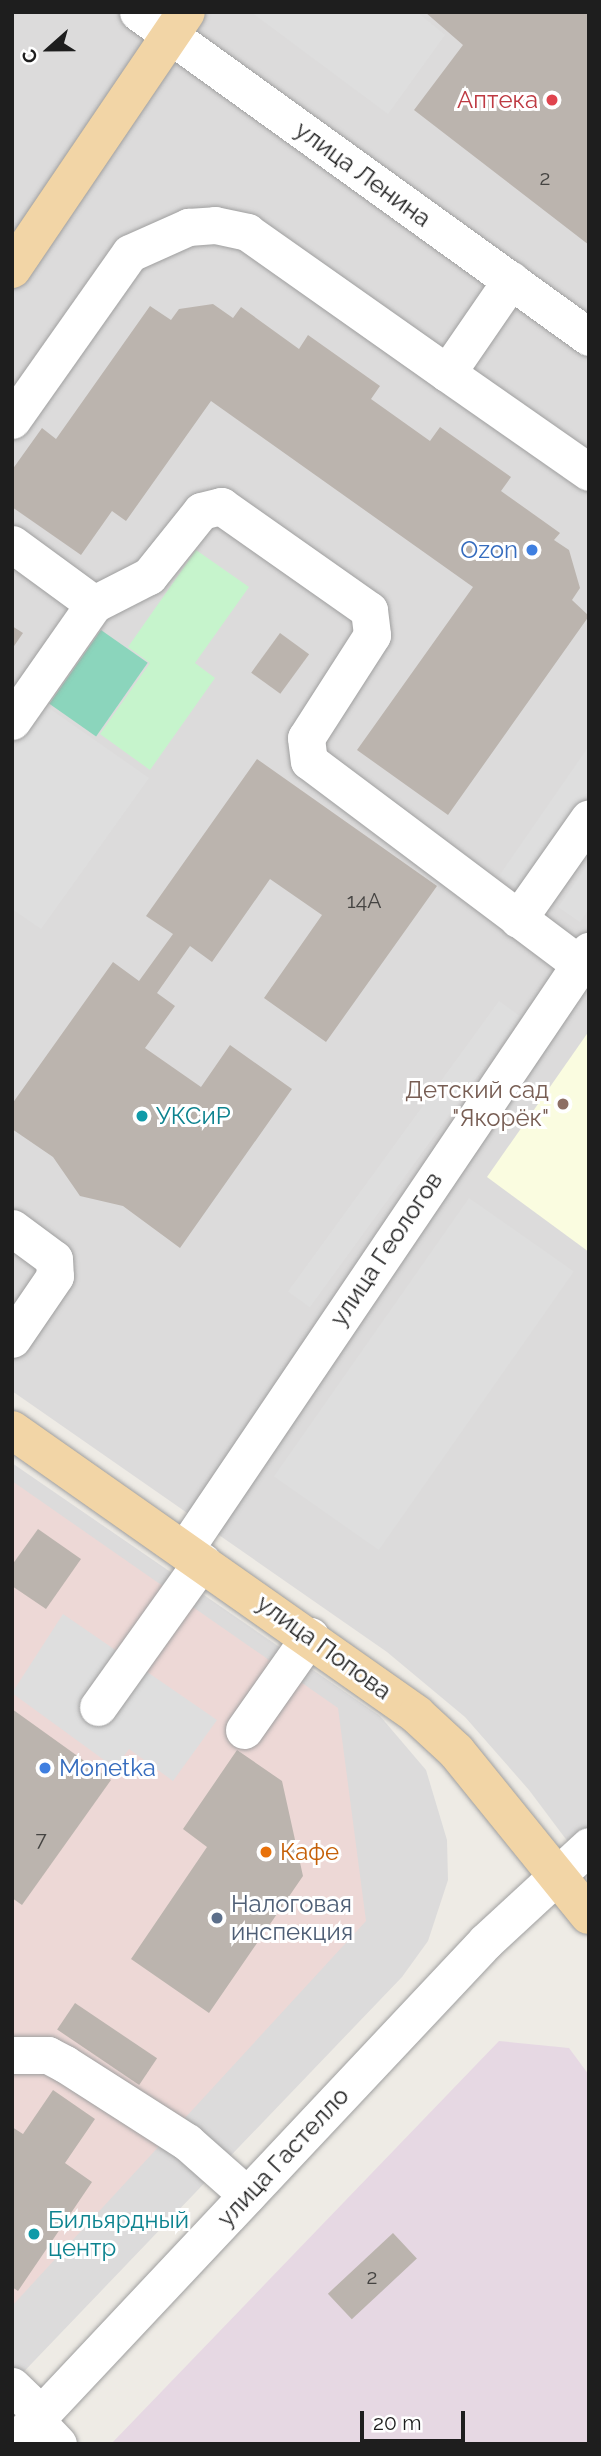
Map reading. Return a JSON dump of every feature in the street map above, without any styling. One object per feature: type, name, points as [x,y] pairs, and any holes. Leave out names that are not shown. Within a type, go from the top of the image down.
[{"type":"main road","points":[[12,269],[178,24]]},
{"type":"main road","name":"улица Попова","points":[[12,1430],[310,1636],[417,1715],[456,1751],[589,1915]]},
{"type":"street","name":"улица Ленина","points":[[138,12],[178,24],[589,337]]},
{"type":"street","points":[[12,420],[130,253],[188,227],[215,225],[247,232],[589,472]]},
{"type":"street","points":[[447,373],[511,280]]},
{"type":"street","points":[[12,722],[94,604],[149,576],[201,511],[220,506],[369,610],[372,635],[306,738],[309,761],[518,919],[584,958]]},
{"type":"street","points":[[12,544],[94,604]]},
{"type":"street","points":[[518,919],[589,818]]},
{"type":"street","name":"улица Геологов","points":[[99,1707],[193,1555],[584,958]]},
{"type":"street","points":[[12,1228],[54,1259],[55,1276],[12,1339]]},
{"type":"street","points":[[244,1730],[310,1636]]},
{"type":"street","name":"улица Гастелло","points":[[37,2430],[247,2195],[556,1873],[589,1846]]},
{"type":"street","points":[[12,2055],[48,2055],[65,2064],[187,2142],[247,2195]]},
{"type":"street","points":[[12,2386],[37,2430]]},
{"type":"shaded area","points":[[12,12],[589,12],[589,1870],[529,1790],[465,1717],[387,1652],[12,1391]]},
{"type":"shaded area","points":[[251,12],[417,12],[445,35],[388,114]]},
{"type":"shaded area","points":[[46,706],[149,778],[41,929],[12,909],[12,753]]},
{"type":"shaded area","points":[[589,746],[589,790],[519,890],[499,876]]},
{"type":"shaded area","points":[[589,862],[589,909],[580,922],[558,907]]},
{"type":"shaded area","points":[[499,1001],[521,1017],[310,1307],[288,1291]]},
{"type":"shaded area","name":"Детский сад \"Якорёк\"","points":[[589,1031],[589,1252],[487,1177]]},
{"type":"shaded area","points":[[469,1198],[574,1271],[379,1550],[274,1477]]},
{"type":"shaded area","points":[[12,1463],[380,1716],[426,1770],[447,1840],[448,1880],[428,1941],[402,1977],[12,2384]]},
{"type":"shaded area","points":[[12,1481],[338,1708],[366,1921],[12,2306]]},
{"type":"shaded area","points":[[63,1614],[217,1720],[173,1781],[129,1749],[115,1768],[12,1693]]},
{"type":"shaded area","points":[[499,2041],[569,2048],[589,2075],[589,2444],[111,2444]]},
{"type":"green space","points":[[196,550],[249,587],[195,663],[215,678],[150,770],[100,734],[150,663],[128,647]]},
{"type":"green space","points":[[101,630],[148,663],[96,736],[49,704]]},
{"type":"building","points":[[425,12],[589,12],[589,245],[414,110],[463,45]]},
{"type":"building","points":[[213,304],[233,318],[241,307],[299,349],[308,335],[380,386],[371,399],[430,441],[440,427],[511,477],[501,491],[560,533],[554,540],[569,550],[580,588],[572,600],[589,616],[448,815],[357,750],[473,587],[211,401],[126,521],[112,511],[81,555],[12,507],[12,470],[42,428],[56,439],[150,306],[171,320],[179,309]]},
{"type":"building","points":[[12,626],[23,633],[12,649]]},
{"type":"building","points":[[280,633],[309,654],[280,694],[251,673]]},
{"type":"building","points":[[257,759],[437,886],[326,1042],[264,998],[322,915],[270,879],[212,962],[190,946],[157,993],[175,1006],[145,1048],[201,1087],[230,1045],[292,1089],[180,1248],[123,1206],[80,1196],[53,1157],[12,1129],[12,1104],[113,962],[139,981],[173,934],[146,916]]},
{"type":"building","points":[[38,1529],[81,1559],[46,1609],[12,1586],[12,1565]]},
{"type":"building","points":[[12,1709],[111,1780],[22,1905],[12,1898]]},
{"type":"building","name":"Налоговая инспекция","points":[[237,1750],[282,1781],[303,1876],[209,2013],[131,1959],[207,1847],[183,1829]]},
{"type":"building","points":[[75,2003],[157,2058],[139,2085],[57,2030]]},
{"type":"building","name":"Бильярдный центр","points":[[53,2090],[95,2119],[65,2163],[92,2182],[18,2291],[12,2287],[12,2127],[23,2134]]},
{"type":"building","points":[[393,2233],[417,2259],[352,2319],[328,2294]]},
{"type":"place","name":"Аптека","points":[[552,100]]},
{"type":"place","name":"Ozon","points":[[532,550]]},
{"type":"place","name":"Детский сад \"Якорёк\"","points":[[563,1104]]},
{"type":"place","name":"УКСиР","points":[[142,1116]]},
{"type":"place","name":"Monetka","points":[[45,1768]]},
{"type":"place","name":"Кафе","points":[[266,1852]]},
{"type":"place","name":"Налоговая инспекция","points":[[217,1918]]},
{"type":"place","name":"Бильярдный центр","points":[[34,2234]]}]
